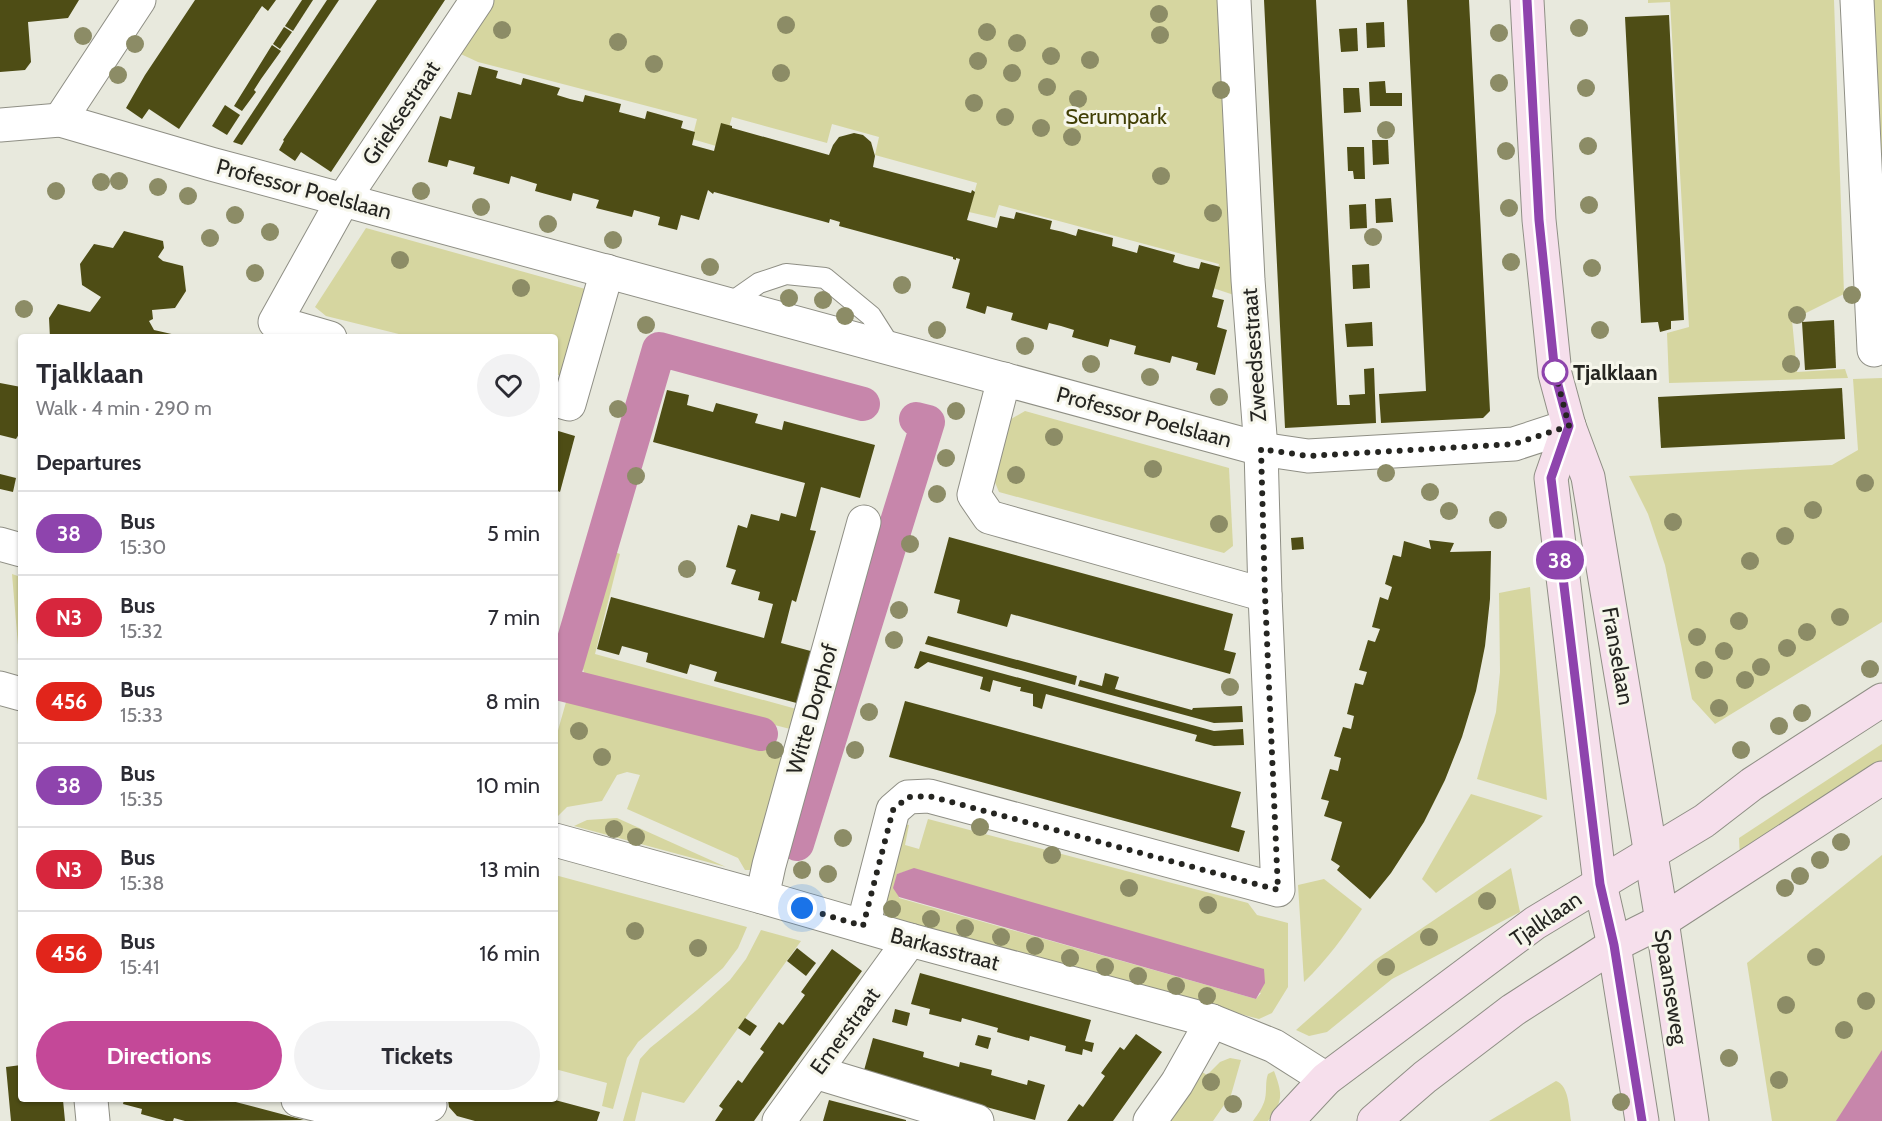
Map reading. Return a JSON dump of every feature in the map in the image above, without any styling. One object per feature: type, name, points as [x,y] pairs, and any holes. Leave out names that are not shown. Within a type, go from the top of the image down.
[{"type":"street","points":[[60,120],[139,0]]},
{"type":"street","name":"Grieksestraat","points":[[316,334],[275,322],[343,200],[477,0]]},
{"type":"street","name":"Zweedsestraat","points":[[863,926],[893,810],[908,797],[929,796],[1278,890],[1261,449],[1248,280],[1234,0]]},
{"type":"street","name":"Franselaan","points":[[1527,0],[1539,220],[1555,374],[1569,426],[1588,477],[1649,853]]},
{"type":"street","points":[[1857,0],[1874,350]]},
{"type":"street","name":"Professor Poelslaan","points":[[0,125],[60,120],[343,200],[1261,449],[1308,456],[1502,445],[1514,444],[1569,426]]},
{"type":"street","points":[[558,401],[569,404],[607,271]]},
{"type":"street","points":[[1004,379],[974,495],[988,517],[1265,595]]},
{"type":"street","name":"Franselaan","points":[[1569,426],[1551,478],[1600,884]]},
{"type":"street","name":"Witte Dorphof","points":[[762,897],[864,522]]},
{"type":"street","points":[[0,544],[18,549]]},
{"type":"street","points":[[0,687],[18,693]]},
{"type":"street","name":"Tjalklaan","points":[[1287,1121],[1326,1079],[1535,923],[1704,821],[1752,784],[1866,713],[1882,700]]},
{"type":"street","points":[[1374,1121],[1425,1077],[1513,1010],[1614,945],[1662,921],[1882,778]]},
{"type":"street","name":"Barkasstraat","points":[[558,841],[910,940],[1212,1021],[1274,1046],[1326,1079]]},
{"type":"street","name":"Spaanseweg","points":[[1649,853],[1662,921],[1692,1121]]},
{"type":"street","points":[[1600,884],[1614,945],[1642,1121]]},
{"type":"street","name":"Emerstraat","points":[[779,1121],[910,940]]},
{"type":"street","points":[[1150,1121],[1177,1083],[1212,1021]]},
{"type":"street","points":[[815,1072],[977,1121]]},
{"type":"street","points":[[91,1102],[93,1121]]},
{"type":"street","points":[[306,1102],[347,1112],[430,1109]]},
{"type":"lane","points":[[729,304],[759,283],[786,274],[825,278],[872,316],[892,349]]},
{"type":"green space","name":"Serumpark","points":[[485,0],[1227,0],[1240,297],[1213,288],[1219,264],[999,205],[995,218],[969,212],[977,183],[875,155],[879,137],[832,124],[827,143],[732,117],[723,148],[692,139],[697,119],[478,62],[452,50]]},
{"type":"green space","points":[[1648,0],[1834,0],[1844,294],[1792,320],[1797,372],[1845,369],[1848,378],[1669,383],[1667,333],[1689,327],[1670,2],[1648,3]]},
{"type":"green space","points":[[1866,0],[1882,0],[1882,243]]},
{"type":"green space","points":[[366,228],[607,295],[581,381],[558,375],[558,334],[399,334],[326,316],[315,307]]},
{"type":"green space","points":[[1882,378],[1882,622],[1715,724],[1692,699],[1665,565],[1648,514],[1629,476],[1832,465],[1858,450],[1853,379]]},
{"type":"green space","points":[[1025,411],[1229,468],[1233,546],[1224,553],[999,492],[994,480],[1011,419]]},
{"type":"green space","points":[[607,549],[620,554],[595,654],[800,710],[794,730],[585,676],[580,658]]},
{"type":"green space","points":[[12,574],[18,576],[18,645]]},
{"type":"green space","points":[[1530,587],[1547,800],[1477,779],[1496,712],[1500,672],[1499,593]]},
{"type":"green space","points":[[568,695],[790,756],[751,870],[745,870],[738,858],[627,809],[640,775],[627,772],[617,775],[602,801],[567,807],[558,816],[558,730]]},
{"type":"green space","points":[[1882,744],[1882,764],[1740,858],[1739,838]]},
{"type":"green space","points":[[1471,794],[1543,816],[1436,893],[1422,879]]},
{"type":"green space","points":[[617,818],[726,867],[574,826],[587,820]]},
{"type":"green space","points":[[928,819],[1248,903],[1257,915],[1288,923],[1288,987],[1272,1013],[1259,1019],[884,918],[876,902],[899,823],[909,825],[905,845],[919,849]],"holes":[[[914,869],[1261,993],[1256,999],[899,898],[897,874]]]},
{"type":"green space","points":[[1882,855],[1882,1121],[1772,1121],[1747,963]]},
{"type":"green space","points":[[1511,868],[1520,912],[1392,979],[1327,1032],[1309,1036],[1296,1030],[1375,960]]},
{"type":"green space","points":[[558,876],[747,927],[738,948],[723,968],[638,1042],[627,1058],[613,1109],[602,1106],[607,1083],[558,1070]]},
{"type":"green space","points":[[1324,879],[1362,909],[1335,947],[1304,982],[1298,885]]},
{"type":"green space","points":[[761,930],[801,941],[684,1103],[642,1092],[635,1121],[623,1121],[640,1059],[730,980],[746,959]]},
{"type":"green space","points":[[1230,1058],[1241,1060],[1231,1095],[1213,1121],[1162,1121],[1199,1070],[1207,1075],[1220,1062]]},
{"type":"green space","points":[[1274,1071],[1280,1092],[1277,1108],[1268,1121],[1253,1121],[1266,1096],[1268,1074]]},
{"type":"green space","points":[[1556,1081],[1564,1087],[1566,1092],[1571,1121],[1489,1121]]},
{"type":"shaded area","points":[[914,868],[1264,969],[1265,983],[1256,999],[899,897],[893,888],[897,874]]},
{"type":"shaded area","points":[[1882,1050],[1882,1121],[1836,1121]]},
{"type":"building","points":[[0,0],[79,0],[68,18],[28,22],[31,62],[25,70],[0,72]]},
{"type":"building","points":[[195,0],[276,0],[268,11],[262,6],[179,129],[149,109],[142,119],[126,108]]},
{"type":"building","points":[[302,0],[313,0],[293,31],[285,26]]},
{"type":"building","points":[[327,0],[339,0],[242,145],[233,142]]},
{"type":"building","points":[[377,0],[445,0],[331,172],[301,152],[295,161],[279,150],[283,140]]},
{"type":"building","points":[[1264,0],[1316,0],[1337,405],[1350,405],[1349,395],[1365,394],[1364,369],[1374,368],[1376,423],[1285,428]]},
{"type":"building","points":[[1407,0],[1469,0],[1490,411],[1483,418],[1381,423],[1379,394],[1426,391]]},
{"type":"building","points":[[1669,15],[1684,320],[1671,321],[1671,329],[1660,332],[1658,322],[1641,323],[1625,17]]},
{"type":"building","points":[[1384,22],[1385,47],[1367,48],[1366,23]]},
{"type":"building","points":[[284,27],[292,32],[280,49],[273,44]]},
{"type":"building","points":[[1357,28],[1358,51],[1341,52],[1339,29]]},
{"type":"building","points":[[272,45],[281,51],[242,111],[234,106]]},
{"type":"building","points":[[479,66],[498,71],[496,78],[521,85],[523,78],[560,88],[557,95],[570,99],[583,102],[585,95],[621,104],[619,112],[645,119],[647,111],[683,121],[681,128],[695,132],[692,145],[714,151],[721,123],[829,155],[839,137],[854,133],[863,135],[871,142],[875,156],[873,167],[971,193],[972,190],[975,192],[967,220],[997,228],[1000,216],[1014,219],[1016,212],[1052,221],[1050,229],[1076,236],[1078,229],[1113,238],[1112,246],[1137,253],[1139,245],[1175,255],[1173,262],[1186,266],[1199,269],[1201,262],[1220,267],[1212,297],[1224,300],[1217,327],[1227,330],[1215,375],[1196,370],[1198,363],[1172,356],[1170,363],[1134,354],[1136,346],[1110,339],[1108,347],[1072,337],[1074,330],[1061,326],[1049,323],[1047,330],[1011,320],[1013,313],[987,306],[985,314],[966,308],[970,293],[952,288],[960,259],[956,258],[956,260],[953,257],[839,226],[840,222],[830,219],[829,223],[714,192],[713,194],[708,190],[699,220],[681,215],[677,230],[658,225],[660,217],[634,210],[632,217],[596,208],[599,200],[573,193],[571,201],[535,191],[537,184],[511,176],[509,184],[473,174],[475,167],[449,160],[447,167],[428,162],[440,116],[451,119],[458,92],[471,95]]},
{"type":"building","points":[[1385,81],[1386,93],[1402,93],[1402,106],[1370,106],[1369,82]]},
{"type":"building","points":[[1343,88],[1359,88],[1361,112],[1344,113]]},
{"type":"building","points":[[225,105],[240,115],[227,135],[212,126]]},
{"type":"building","points":[[1372,140],[1388,140],[1389,164],[1373,165]]},
{"type":"building","points":[[1347,147],[1364,147],[1365,179],[1354,179],[1353,171],[1348,171]]},
{"type":"building","points":[[1391,198],[1393,222],[1376,223],[1375,199]]},
{"type":"building","points":[[1366,204],[1367,228],[1350,229],[1349,205]]},
{"type":"building","points":[[124,231],[163,241],[164,248],[158,257],[163,261],[183,266],[186,291],[175,308],[152,310],[153,319],[149,321],[154,330],[172,334],[50,334],[49,318],[58,304],[90,312],[101,297],[82,285],[80,264],[94,244],[113,248]]},
{"type":"building","points":[[1369,264],[1370,288],[1353,289],[1352,265]]},
{"type":"building","points":[[1834,320],[1836,368],[1805,370],[1802,322]]},
{"type":"building","points":[[1372,322],[1373,346],[1347,347],[1345,324]]},
{"type":"building","points":[[0,383],[18,386],[18,436],[16,439],[0,435]]},
{"type":"building","points":[[1842,388],[1845,439],[1661,448],[1658,397]]},
{"type":"building","points":[[667,390],[689,395],[687,405],[713,412],[716,403],[758,414],[755,423],[782,430],[784,421],[875,445],[860,498],[821,487],[810,530],[816,531],[796,602],[792,600],[781,643],[818,653],[804,705],[714,681],[717,672],[690,664],[687,674],[646,662],[648,653],[622,646],[619,655],[597,649],[611,597],[764,638],[773,604],[758,600],[760,592],[731,584],[736,570],[726,567],[738,525],[747,528],[751,514],[779,521],[781,513],[796,517],[805,483],[653,442]]},
{"type":"building","points":[[558,431],[575,436],[560,492],[558,491]]},
{"type":"building","points":[[0,474],[16,478],[13,492],[0,489]]},
{"type":"building","points":[[949,537],[1233,614],[1224,650],[1236,653],[1230,674],[1011,614],[1007,627],[957,613],[960,600],[934,593]]},
{"type":"building","points":[[1303,537],[1304,549],[1292,550],[1291,538]]},
{"type":"building","points":[[1429,540],[1454,543],[1450,552],[1491,551],[1490,599],[1485,646],[1476,691],[1462,737],[1445,780],[1424,822],[1391,873],[1370,899],[1337,870],[1340,866],[1331,860],[1342,822],[1324,816],[1329,801],[1321,799],[1330,769],[1338,771],[1341,758],[1334,756],[1343,727],[1351,729],[1354,716],[1347,714],[1355,683],[1363,685],[1367,672],[1359,670],[1368,640],[1375,642],[1380,629],[1372,627],[1380,597],[1388,600],[1392,587],[1385,584],[1393,555],[1401,557],[1404,541],[1431,549]]},
{"type":"building","points":[[928,636],[1077,676],[1075,685],[925,644]]},
{"type":"building","points":[[920,651],[1214,731],[1243,729],[1244,745],[1214,746],[1195,741],[1197,735],[1046,694],[1042,709],[1033,706],[1033,694],[1020,691],[1021,687],[993,680],[990,692],[980,689],[983,677],[928,662],[918,669],[914,668]]},
{"type":"building","points":[[1105,673],[1119,677],[1115,689],[1192,710],[1193,708],[1242,706],[1243,722],[1214,723],[1078,686],[1080,680],[1102,686]]},
{"type":"building","points":[[905,701],[1241,792],[1231,827],[1245,831],[1239,852],[889,757]]},
{"type":"building","points":[[797,948],[816,963],[806,976],[787,961]]},
{"type":"building","points":[[832,949],[862,971],[754,1121],[715,1121],[723,1109],[719,1106],[738,1080],[742,1083],[764,1052],[760,1049],[779,1022],[783,1025],[805,995],[801,992]]},
{"type":"building","points":[[920,973],[1091,1020],[1085,1041],[1094,1043],[1092,1052],[1083,1049],[1082,1055],[1065,1051],[1066,1046],[1030,1036],[1029,1041],[997,1032],[998,1028],[962,1018],[961,1022],[929,1014],[930,1009],[911,1004]]},
{"type":"building","points":[[895,1009],[910,1013],[907,1026],[892,1022]]},
{"type":"building","points":[[745,1018],[757,1026],[750,1036],[738,1028]]},
{"type":"building","points":[[1136,1034],[1162,1052],[1113,1121],[1067,1121],[1079,1104],[1083,1107],[1105,1076],[1101,1073],[1120,1047],[1124,1050]]},
{"type":"building","points":[[978,1035],[991,1038],[988,1049],[975,1045]]},
{"type":"building","points":[[873,1038],[924,1052],[923,1057],[959,1067],[960,1062],[992,1070],[991,1075],[1027,1085],[1028,1080],[1045,1085],[1035,1120],[863,1074]]},
{"type":"building","points":[[18,1065],[18,1102],[63,1102],[65,1121],[11,1121],[6,1067]]},
{"type":"building","points":[[829,1100],[906,1120],[906,1121],[823,1121]]},
{"type":"building","points":[[558,1101],[600,1112],[597,1121],[475,1121],[457,1116],[449,1107],[448,1102]]},
{"type":"building","points":[[124,1102],[236,1102],[304,1120],[185,1121],[174,1118],[173,1121],[166,1121],[141,1114],[142,1109],[123,1104]]},
{"type":"waterway","points":[[761,734],[561,684],[659,349],[863,404]]},
{"type":"waterway","points":[[797,844],[928,422],[916,419]]},
{"type":"bus line","name":"38","points":[[1527,0],[1539,220],[1555,374],[1569,426],[1551,478],[1600,884],[1614,945],[1642,1121]]},
{"type":"place","name":"Tjalklaan","points":[[1555,372]]},
{"type":"route","points":[[802,908],[863,926],[893,810],[908,797],[929,796],[1278,890],[1261,449],[1308,456],[1514,444],[1569,426],[1555,372]]}]
